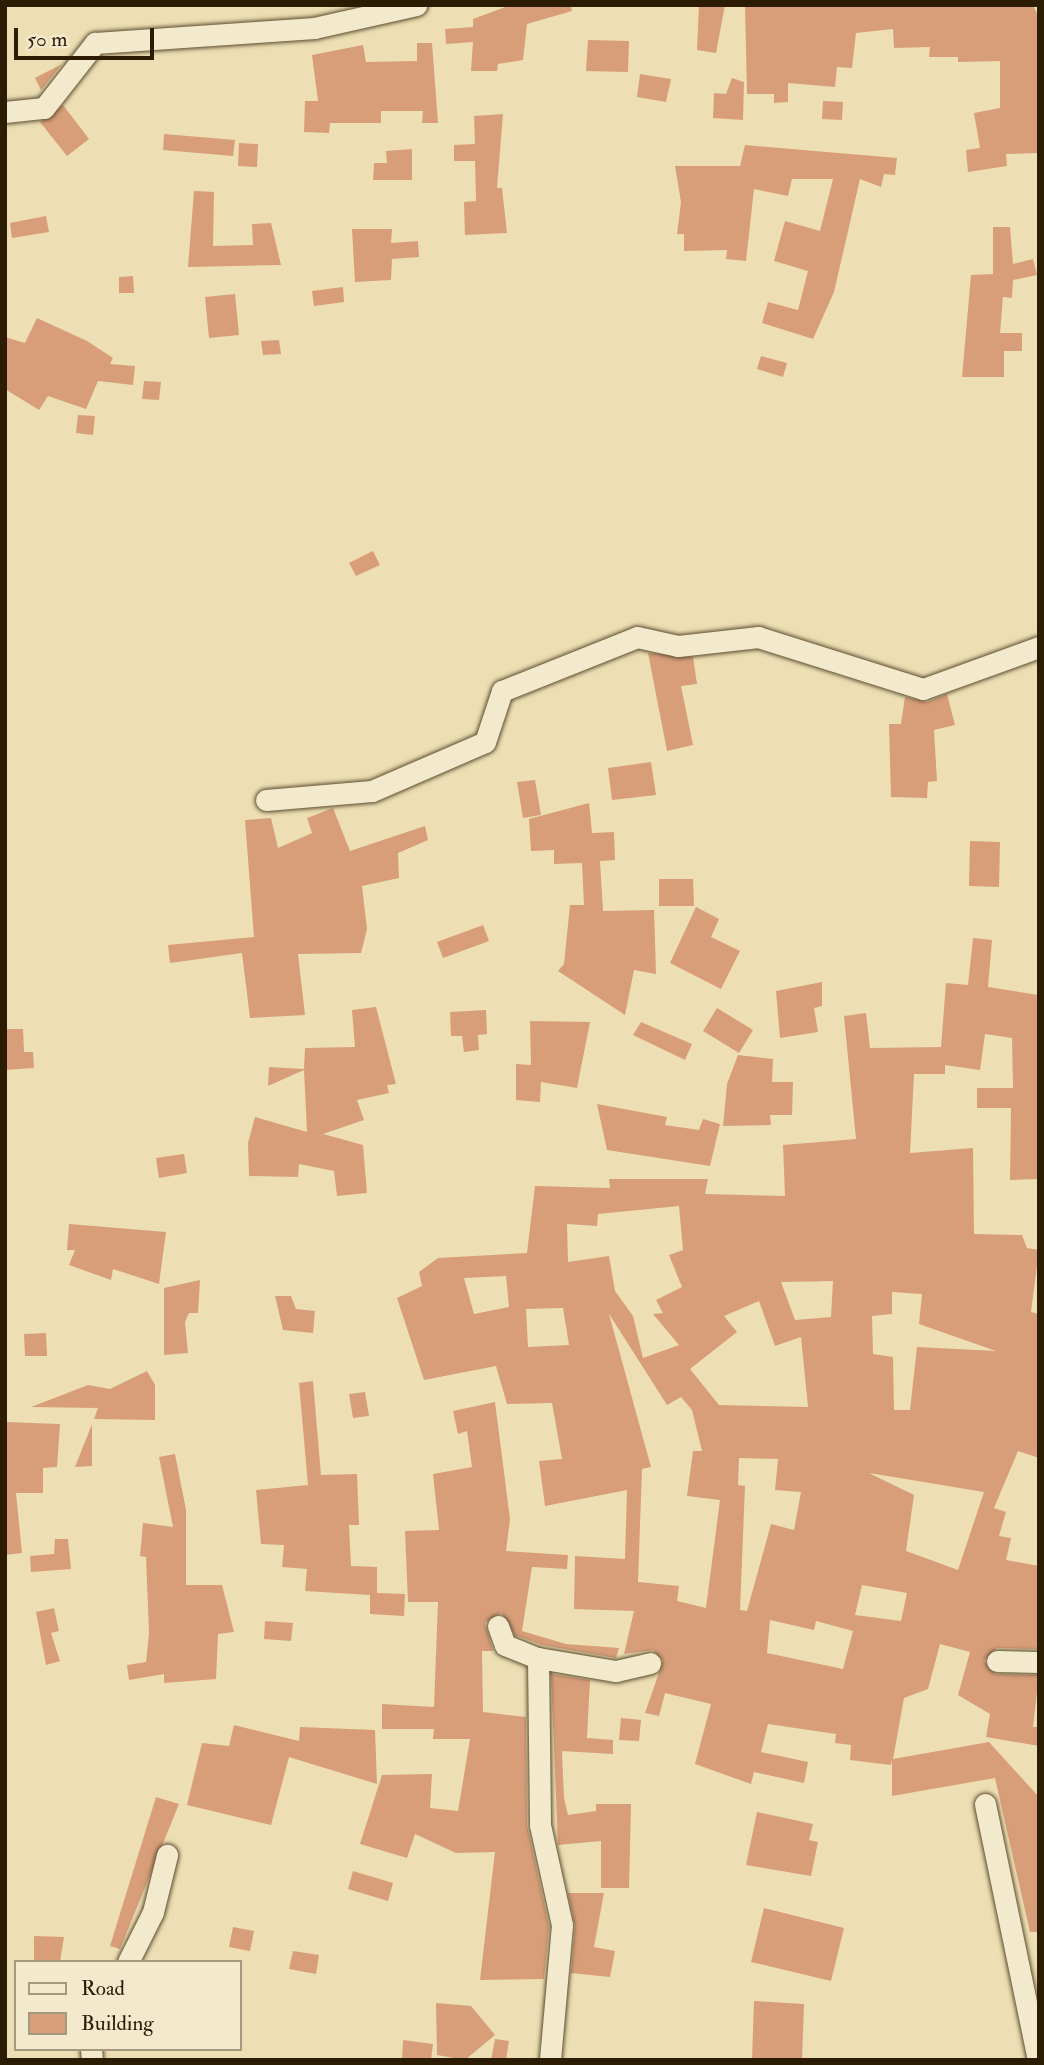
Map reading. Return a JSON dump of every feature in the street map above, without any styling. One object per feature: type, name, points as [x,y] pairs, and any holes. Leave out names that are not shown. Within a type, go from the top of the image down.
[{"type":"street","points":[[5,112],[44,108],[95,43],[314,28],[416,5]]},
{"type":"street","points":[[266,800],[372,791],[485,742],[502,691],[637,637],[678,646],[758,637],[923,689],[1039,647]]},
{"type":"street","points":[[498,1626],[505,1645],[538,1658],[616,1671],[650,1663]]},
{"type":"street","points":[[538,1658],[540,1825],[562,1925],[550,2060]]},
{"type":"street","points":[[997,1661],[1039,1662]]},
{"type":"street","points":[[985,1804],[1038,2060]]},
{"type":"street","points":[[129,1960],[153,1912],[167,1855]]},
{"type":"building","points":[[511,5],[571,5],[572,11],[527,24],[523,60],[498,64],[497,71],[471,71],[473,42],[446,44],[445,29],[473,27],[473,19]]},
{"type":"building","points":[[699,5],[725,5],[716,53],[697,50]]},
{"type":"building","points":[[745,5],[1033,5],[1039,18],[1039,153],[1006,154],[1007,166],[968,172],[966,150],[980,148],[974,113],[1000,108],[1000,61],[958,62],[958,57],[929,57],[930,47],[894,48],[893,29],[856,33],[852,68],[837,67],[835,87],[788,83],[788,102],[774,103],[774,94],[747,94]]},
{"type":"building","points":[[588,40],[629,41],[628,72],[586,71]]},
{"type":"building","points":[[417,43],[432,43],[438,123],[422,123],[423,111],[381,111],[381,123],[330,123],[329,133],[304,132],[305,101],[318,101],[312,55],[363,45],[366,62],[417,61]]},
{"type":"building","points":[[62,64],[41,90],[35,78]]},
{"type":"building","points":[[640,74],[671,79],[666,102],[637,97]]},
{"type":"building","points":[[732,78],[744,82],[743,120],[713,118],[714,93],[726,94]]},
{"type":"building","points":[[823,101],[843,102],[842,120],[822,119]]},
{"type":"building","points":[[63,105],[89,139],[67,156],[40,122]]},
{"type":"building","points":[[503,114],[497,188],[502,188],[507,233],[465,235],[464,202],[476,201],[475,161],[454,161],[454,145],[475,144],[474,116]]},
{"type":"building","points":[[164,134],[235,140],[233,156],[163,150]]},
{"type":"building","points":[[239,143],[258,144],[257,167],[238,166]]},
{"type":"building","points":[[745,145],[897,158],[895,175],[884,174],[881,187],[860,179],[834,292],[813,339],[762,323],[768,302],[798,310],[808,271],[774,261],[785,221],[820,231],[833,179],[792,179],[788,196],[754,189],[746,261],[726,259],[727,250],[684,251],[684,234],[677,234],[681,202],[675,166],[740,166]]},
{"type":"building","points":[[412,149],[412,180],[373,180],[374,163],[387,163],[386,151]]},
{"type":"building","points":[[194,191],[214,192],[213,246],[253,245],[252,224],[271,223],[281,265],[188,267]]},
{"type":"building","points":[[46,216],[49,232],[12,238],[10,223]]},
{"type":"building","points":[[993,227],[1010,227],[1013,264],[1033,259],[1037,275],[1013,280],[1012,298],[1003,297],[1000,333],[1022,333],[1022,351],[1004,351],[1004,377],[962,377],[971,275],[993,274]]},
{"type":"building","points":[[352,229],[392,229],[391,243],[418,241],[419,257],[392,259],[391,280],[355,282]]},
{"type":"building","points":[[133,276],[134,293],[119,293],[119,277]]},
{"type":"building","points":[[343,287],[344,302],[314,306],[312,291]]},
{"type":"building","points":[[235,294],[239,335],[209,338],[205,297]]},
{"type":"building","points":[[37,318],[87,341],[113,358],[110,364],[135,366],[133,385],[98,381],[86,409],[48,396],[39,410],[5,389],[5,337],[25,343]]},
{"type":"building","points":[[279,340],[281,354],[263,355],[261,341]]},
{"type":"building","points":[[761,356],[787,363],[783,377],[757,369]]},
{"type":"building","points":[[144,381],[161,382],[159,400],[142,399]]},
{"type":"building","points":[[78,415],[95,416],[93,435],[76,433]]},
{"type":"building","points":[[373,551],[380,565],[356,576],[349,563]]},
{"type":"building","points":[[648,653],[693,657],[697,684],[681,686],[693,745],[667,751]]},
{"type":"building","points":[[947,694],[955,725],[934,730],[937,781],[928,782],[927,798],[891,797],[889,724],[901,724],[905,697],[927,702]]},
{"type":"building","points":[[651,762],[656,795],[612,800],[608,768]]},
{"type":"building","points":[[535,780],[541,815],[523,818],[517,782]]},
{"type":"building","points":[[589,803],[592,833],[614,832],[615,860],[600,861],[603,911],[654,910],[656,974],[634,970],[625,1015],[558,971],[564,964],[570,905],[584,905],[582,863],[554,864],[554,850],[531,851],[529,819]]},
{"type":"building","points":[[333,808],[350,851],[425,826],[428,840],[398,853],[399,878],[362,886],[367,929],[361,953],[298,954],[305,1015],[250,1018],[242,953],[170,963],[168,945],[254,937],[245,820],[271,818],[278,848],[312,833],[307,818]]},
{"type":"building","points":[[970,841],[1000,842],[999,887],[969,886]]},
{"type":"building","points":[[659,879],[693,879],[694,906],[659,906]]},
{"type":"building","points":[[696,907],[719,919],[711,937],[740,951],[721,989],[670,963]]},
{"type":"building","points":[[483,925],[489,941],[443,958],[437,942]]},
{"type":"building","points":[[973,938],[992,940],[988,987],[1038,995],[1039,1179],[1010,1180],[1011,1108],[977,1108],[977,1088],[1013,1088],[1012,1038],[985,1034],[980,1070],[945,1065],[945,1074],[914,1074],[910,1153],[973,1148],[974,1234],[1022,1235],[1027,1248],[1039,1250],[1031,1312],[1039,1314],[1039,1458],[1018,1451],[994,1508],[1006,1512],[999,1536],[1011,1538],[1006,1560],[1039,1566],[1039,1649],[997,1648],[984,1661],[996,1674],[1039,1675],[1033,1727],[1039,1727],[1039,1746],[986,1737],[990,1714],[958,1695],[970,1652],[940,1644],[928,1689],[904,1698],[893,1759],[989,1742],[1039,1797],[1039,1932],[1030,1932],[995,1778],[892,1796],[892,1759],[891,1765],[850,1760],[851,1745],[835,1743],[836,1734],[768,1724],[761,1752],[808,1762],[804,1783],[754,1772],[751,1784],[695,1764],[711,1704],[665,1693],[659,1716],[645,1713],[663,1661],[653,1650],[624,1654],[634,1611],[574,1609],[575,1556],[625,1559],[627,1490],[545,1506],[539,1461],[562,1459],[552,1403],[507,1404],[496,1366],[424,1380],[397,1298],[422,1286],[419,1272],[438,1258],[527,1253],[535,1186],[610,1188],[609,1179],[708,1179],[705,1194],[785,1196],[783,1145],[856,1139],[844,1016],[866,1013],[870,1048],[941,1047],[946,983],[968,985]],"holes":[[[679,1206],[683,1250],[669,1255],[682,1287],[656,1300],[663,1313],[653,1314],[679,1345],[643,1358],[633,1316],[615,1291],[609,1256],[568,1262],[567,1224],[597,1226],[598,1214]],[[506,1276],[509,1307],[474,1314],[464,1278]],[[833,1281],[831,1317],[795,1320],[781,1282]],[[892,1292],[922,1294],[919,1324],[996,1351],[917,1347],[910,1410],[894,1410],[893,1357],[873,1354],[872,1316],[892,1314]],[[759,1301],[775,1346],[801,1337],[808,1407],[719,1405],[690,1369],[737,1332],[724,1316]],[[563,1308],[569,1345],[528,1347],[526,1309]],[[609,1314],[667,1405],[681,1397],[692,1410],[702,1451],[693,1451],[687,1496],[720,1500],[706,1608],[677,1601],[679,1586],[638,1582],[642,1469],[651,1467]],[[739,1458],[778,1459],[775,1490],[801,1492],[794,1530],[771,1524],[747,1611],[740,1610],[745,1486],[738,1485]],[[869,1473],[984,1492],[958,1570],[906,1551],[914,1495]],[[862,1585],[907,1593],[901,1621],[855,1615]],[[770,1620],[814,1630],[816,1621],[853,1631],[843,1669],[767,1653]]]},
{"type":"building","points":[[822,982],[822,1006],[814,1008],[818,1032],[780,1038],[776,991]]},
{"type":"building","points":[[376,1007],[396,1084],[387,1085],[389,1093],[357,1100],[364,1120],[323,1134],[363,1145],[367,1193],[337,1196],[334,1171],[299,1164],[298,1177],[249,1176],[248,1143],[255,1117],[307,1132],[304,1070],[268,1086],[269,1067],[304,1069],[305,1048],[355,1047],[352,1010]]},
{"type":"building","points":[[717,1008],[753,1030],[739,1053],[703,1031]]},
{"type":"building","points":[[486,1010],[487,1034],[478,1035],[479,1050],[464,1052],[462,1036],[451,1036],[450,1012]]},
{"type":"building","points":[[530,1021],[590,1022],[577,1088],[541,1082],[540,1102],[516,1100],[516,1064],[531,1065]]},
{"type":"building","points":[[641,1022],[692,1044],[685,1060],[633,1035]]},
{"type":"building","points":[[5,1029],[23,1029],[24,1052],[33,1052],[34,1068],[5,1070]]},
{"type":"building","points":[[738,1055],[773,1059],[772,1082],[793,1082],[792,1115],[770,1115],[771,1125],[723,1126],[727,1084]]},
{"type":"building","points":[[597,1104],[667,1117],[665,1125],[699,1130],[703,1119],[720,1124],[710,1166],[607,1150]]},
{"type":"building","points":[[184,1154],[187,1173],[159,1178],[156,1158]]},
{"type":"building","points":[[69,1224],[166,1232],[159,1284],[113,1269],[111,1280],[69,1265],[75,1250],[67,1250]]},
{"type":"building","points":[[200,1280],[198,1313],[189,1313],[185,1322],[188,1353],[164,1355],[164,1288]]},
{"type":"building","points":[[275,1296],[291,1296],[296,1309],[315,1311],[313,1333],[283,1330]]},
{"type":"building","points":[[46,1333],[47,1356],[25,1356],[24,1334]]},
{"type":"building","points":[[147,1371],[155,1385],[155,1420],[94,1419],[98,1408],[31,1407],[88,1385],[110,1389]]},
{"type":"building","points":[[313,1381],[321,1475],[357,1474],[359,1525],[349,1525],[351,1566],[377,1567],[377,1593],[405,1594],[404,1616],[370,1614],[370,1595],[305,1591],[307,1569],[282,1567],[284,1545],[261,1544],[256,1490],[308,1485],[299,1383]]},
{"type":"building","points":[[365,1392],[369,1416],[353,1418],[349,1394]]},
{"type":"building","points":[[495,1402],[510,1519],[506,1551],[568,1555],[567,1569],[532,1567],[522,1631],[566,1644],[619,1648],[616,1658],[542,1645],[515,1635],[501,1613],[485,1623],[493,1651],[482,1651],[483,1712],[526,1717],[527,1825],[549,1926],[544,1979],[480,1980],[495,1852],[456,1853],[415,1834],[407,1858],[360,1844],[382,1775],[432,1774],[430,1808],[458,1811],[470,1739],[433,1739],[434,1729],[382,1729],[382,1704],[434,1707],[438,1602],[408,1602],[405,1531],[439,1530],[433,1474],[472,1467],[467,1431],[458,1434],[453,1411]]},
{"type":"building","points":[[5,1422],[60,1424],[57,1467],[43,1468],[43,1493],[16,1493],[22,1553],[5,1555]]},
{"type":"building","points":[[92,1424],[92,1466],[75,1467]]},
{"type":"building","points":[[175,1454],[186,1510],[186,1585],[222,1585],[234,1632],[218,1634],[216,1679],[164,1683],[164,1674],[129,1680],[127,1665],[146,1662],[149,1633],[146,1557],[140,1556],[143,1523],[173,1527],[159,1457]]},
{"type":"building","points":[[55,1539],[68,1539],[71,1569],[31,1572],[30,1556],[54,1554]]},
{"type":"building","points":[[54,1608],[59,1631],[51,1633],[60,1661],[46,1665],[36,1612]]},
{"type":"building","points":[[265,1621],[293,1623],[291,1641],[264,1639]]},
{"type":"building","points":[[551,1674],[590,1680],[587,1738],[613,1740],[613,1754],[562,1751],[564,1798],[568,1815],[596,1811],[596,1804],[631,1804],[629,1888],[601,1888],[601,1841],[558,1845]]},
{"type":"building","points":[[621,1718],[641,1720],[639,1741],[619,1740]]},
{"type":"building","points":[[234,1725],[299,1741],[300,1727],[375,1730],[377,1784],[289,1757],[271,1825],[187,1805],[202,1743],[229,1746]]},
{"type":"building","points":[[156,1797],[179,1804],[120,1949],[110,1946]]},
{"type":"building","points":[[757,1812],[813,1824],[809,1840],[818,1842],[811,1876],[746,1865]]},
{"type":"building","points":[[353,1871],[393,1883],[388,1901],[348,1889]]},
{"type":"building","points":[[568,1893],[604,1893],[594,1947],[615,1951],[610,1977],[571,1973],[575,1926]]},
{"type":"building","points":[[764,1908],[844,1928],[831,1981],[751,1962]]},
{"type":"building","points":[[233,1927],[254,1931],[250,1951],[229,1947]]},
{"type":"building","points":[[34,1936],[64,1937],[60,1960],[34,1960]]},
{"type":"building","points":[[293,1951],[319,1955],[316,1974],[289,1969]]},
{"type":"building","points":[[754,2001],[804,2004],[802,2060],[752,2060]]},
{"type":"building","points":[[436,2003],[471,2006],[495,2035],[465,2060],[437,2055]]},
{"type":"building","points":[[495,2039],[509,2041],[506,2060],[491,2060]]},
{"type":"building","points":[[403,2040],[433,2044],[431,2060],[402,2060]]}]
